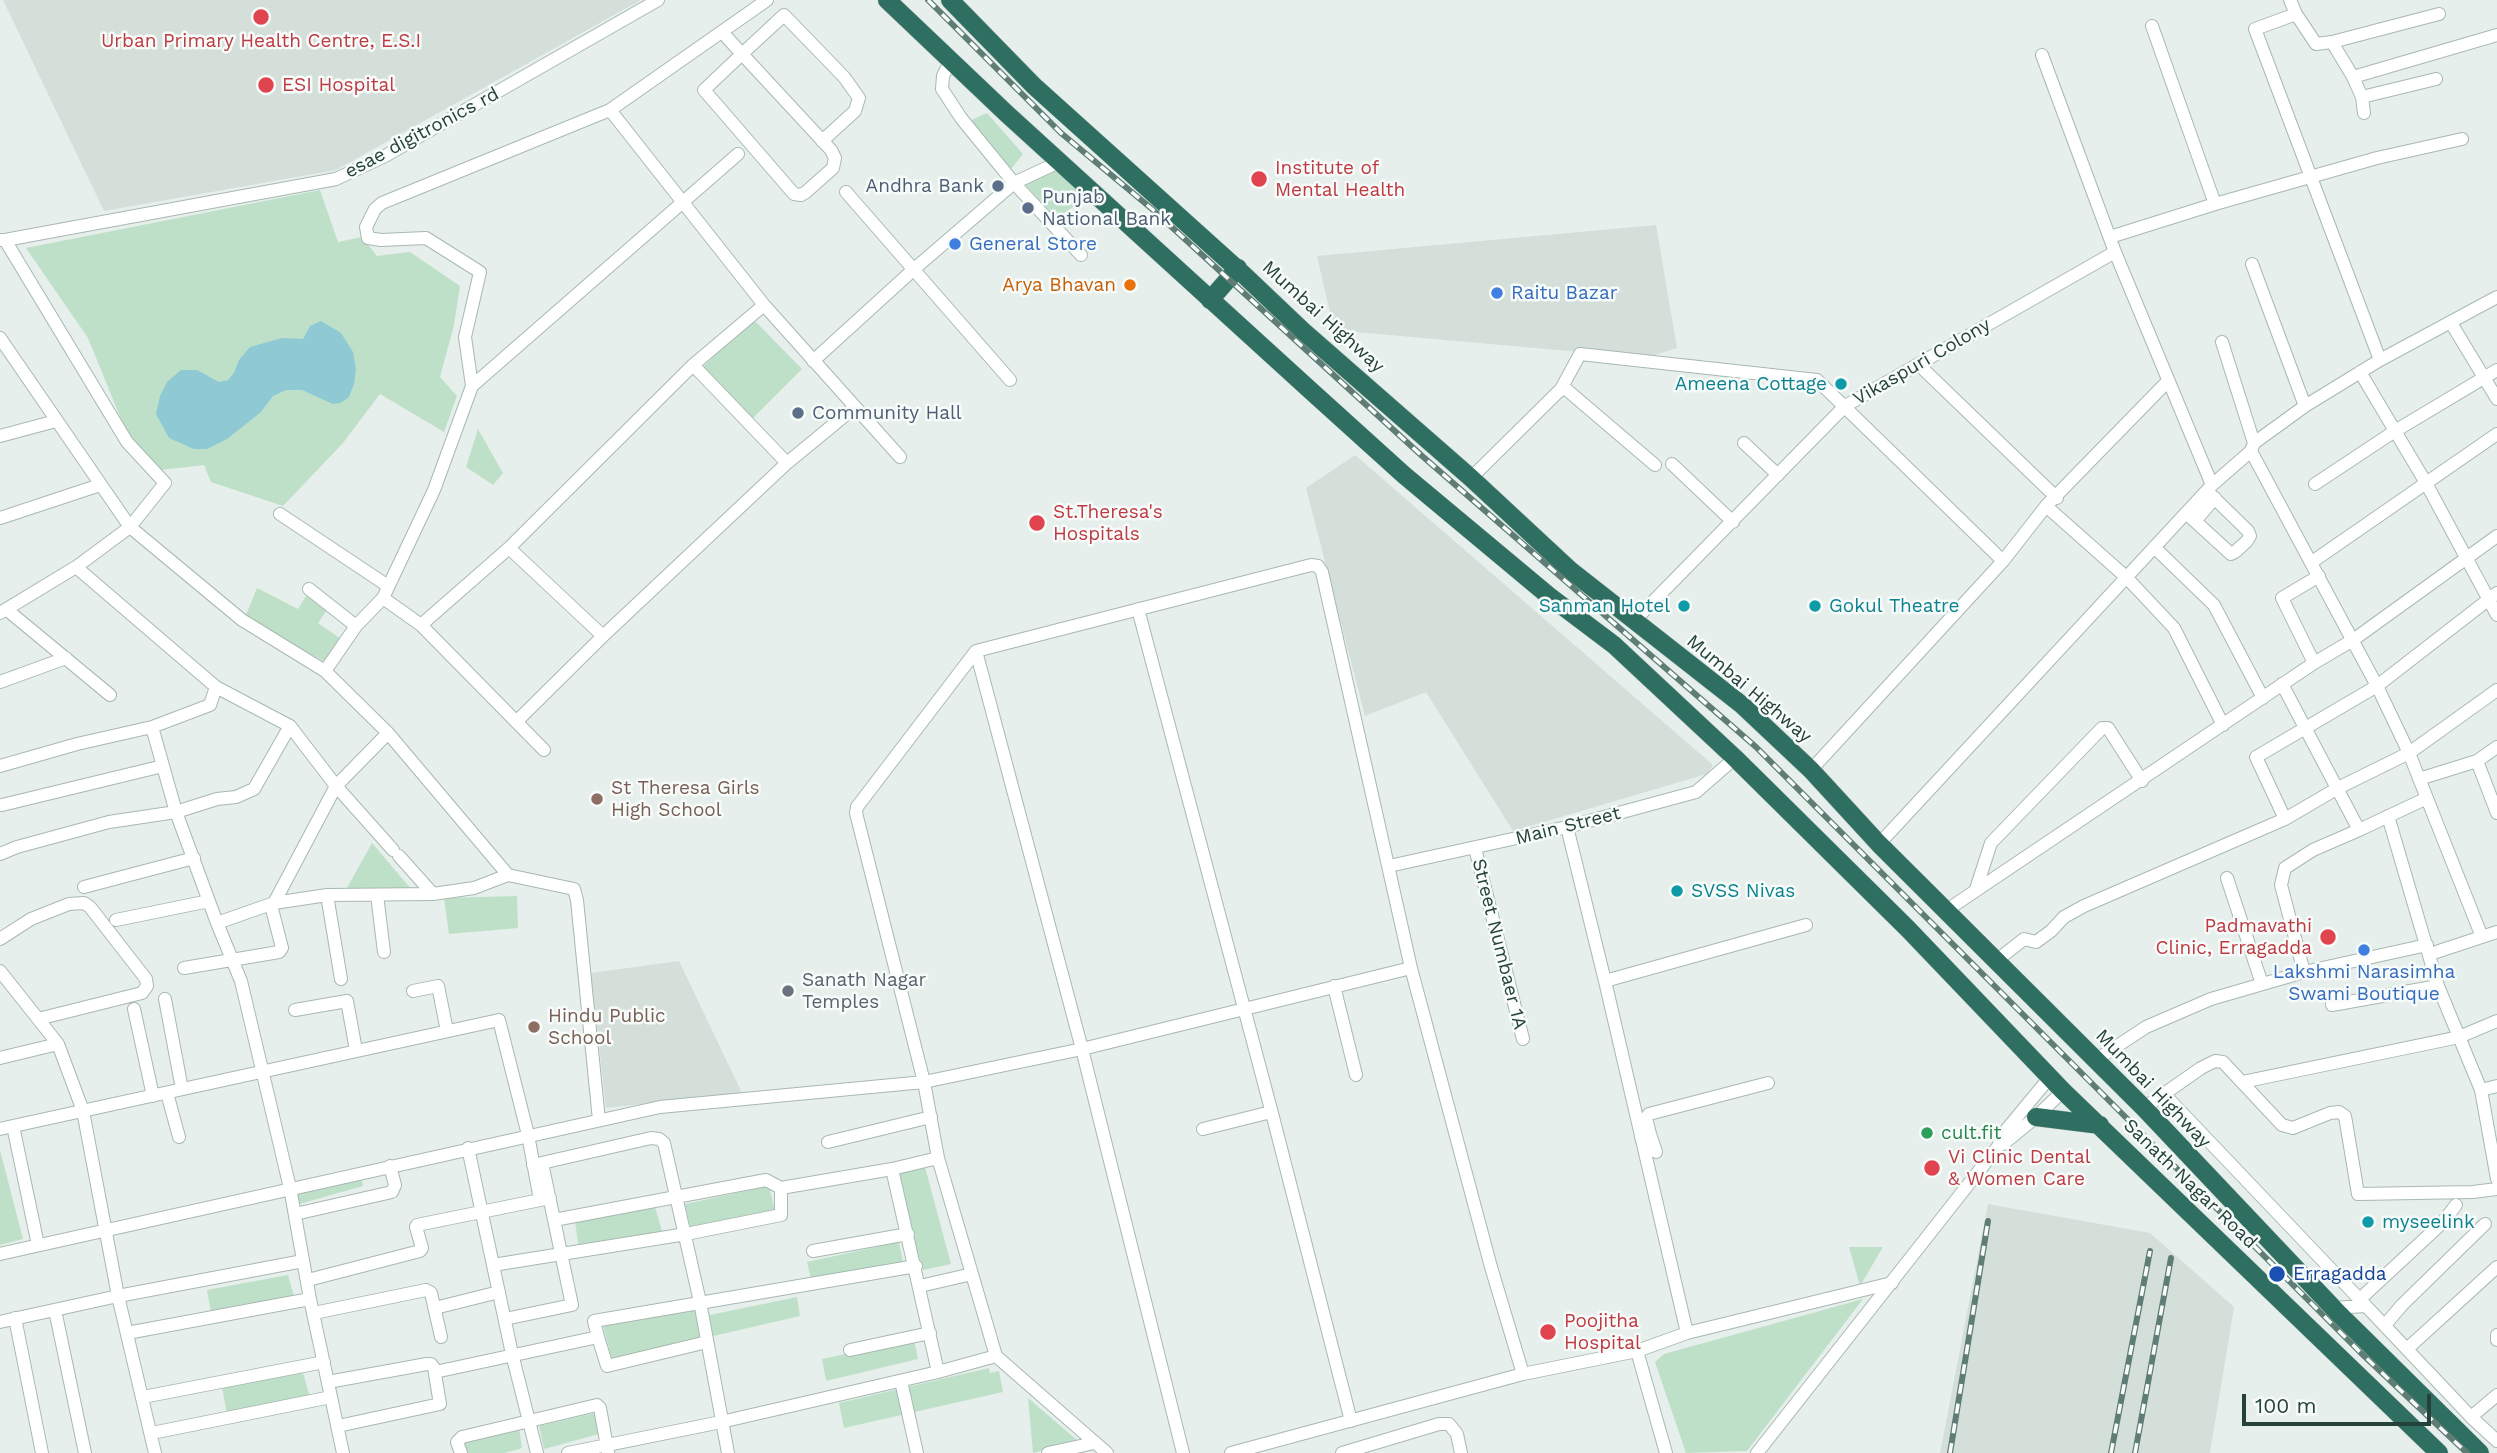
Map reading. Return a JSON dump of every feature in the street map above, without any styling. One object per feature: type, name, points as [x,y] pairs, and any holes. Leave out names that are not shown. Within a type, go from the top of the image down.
[{"type":"highway","points":[[887,0],[1059,162],[1404,475],[1549,596],[1614,645],[1735,758],[1908,929],[2063,1091]]},
{"type":"highway","name":"Mumbai Highway","points":[[950,0],[1034,86],[1570,570],[1742,705],[1811,770],[1879,844],[2144,1108],[2332,1308],[2404,1378],[2473,1451]]},
{"type":"highway","points":[[1210,300],[1238,268]]},
{"type":"highway","points":[[1549,596],[1570,570]]},
{"type":"highway","name":"Sanath Nagar Road","points":[[2063,1091],[2439,1453]]},
{"type":"highway","points":[[2036,1117],[2100,1125]]},
{"type":"highway","points":[[2383,1399],[2404,1378]]},
{"type":"street","name":"esae digitronics rd","points":[[3,240],[336,178],[385,156],[658,0]]},
{"type":"street","points":[[326,671],[356,626],[385,592],[434,490],[471,386],[465,337],[480,272],[426,238],[368,238],[365,233],[368,219],[382,203],[610,110],[768,0],[844,77],[859,97],[855,111],[822,141]]},
{"type":"street","points":[[2290,0],[2295,14],[2316,44],[2439,14]]},
{"type":"street","points":[[2295,14],[2255,29],[2380,360]]},
{"type":"street","points":[[722,32],[742,54],[822,141],[835,158],[833,168],[801,195],[794,194],[704,90],[742,54],[784,15]]},
{"type":"street","points":[[2152,26],[2216,204]]},
{"type":"street","points":[[2353,77],[2497,35]]},
{"type":"street","points":[[2332,42],[2353,77],[2362,97],[2364,113]]},
{"type":"street","points":[[2042,55],[2115,252],[2211,491],[2250,536],[2231,554],[2190,517]]},
{"type":"street","points":[[951,60],[943,76],[943,89],[961,118],[1014,183],[1081,255]]},
{"type":"street","points":[[2362,97],[2436,79]]},
{"type":"street","points":[[610,110],[764,305],[900,457]]},
{"type":"street","points":[[2110,237],[2377,158],[2462,139]]},
{"type":"street","points":[[471,386],[738,154]]},
{"type":"street","points":[[813,361],[1014,183],[1059,162]]},
{"type":"street","points":[[846,192],[1010,380]]},
{"type":"street","points":[[3,240],[127,442],[165,483],[130,527],[76,567],[3,611],[110,695]]},
{"type":"street","name":"Vikaspuri Colony","points":[[1634,621],[1844,406],[2115,252]]},
{"type":"street","points":[[2252,264],[2305,406]]},
{"type":"street","points":[[1879,844],[2154,547],[2190,517],[2253,447],[2305,406],[2360,372],[2497,297]]},
{"type":"street","points":[[421,625],[509,548],[693,365],[764,305]]},
{"type":"street","points":[[2451,323],[2497,399]]},
{"type":"street","points":[[0,338],[130,527],[242,620],[326,671],[388,733],[508,874]]},
{"type":"street","points":[[2222,342],[2253,447],[2409,753],[2482,937]]},
{"type":"street","points":[[1471,478],[1561,389],[1580,354],[1813,378],[2003,561]]},
{"type":"street","points":[[693,365],[787,463]]},
{"type":"street","points":[[1920,365],[2174,628],[2223,724]]},
{"type":"street","points":[[2315,484],[2395,431],[2497,370]]},
{"type":"street","points":[[2360,372],[2426,483],[2466,558],[2493,596],[2497,615]]},
{"type":"street","points":[[1811,770],[2003,561],[2051,502],[2168,382]]},
{"type":"street","points":[[1561,389],[1567,390],[1655,464]]},
{"type":"street","points":[[516,722],[787,463],[855,407]]},
{"type":"street","points":[[0,436],[56,421]]},
{"type":"street","points":[[2312,562],[2497,434]]},
{"type":"street","points":[[1744,443],[1778,475]]},
{"type":"street","points":[[1672,464],[1733,522]]},
{"type":"street","points":[[0,518],[100,485]]},
{"type":"street","points":[[280,514],[385,592],[544,750]]},
{"type":"street","points":[[1947,910],[2282,684],[2353,640],[2497,536]]},
{"type":"street","points":[[2154,547],[2214,605],[2263,698]]},
{"type":"street","points":[[509,548],[603,636]]},
{"type":"street","points":[[1107,1453],[996,1356],[938,1158],[924,1082],[856,813],[857,807],[976,651],[1311,565],[1318,566],[1322,572],[1411,968],[1491,1267],[1523,1374]]},
{"type":"street","points":[[76,567],[216,687],[290,726],[336,786],[433,894]]},
{"type":"street","points":[[2314,663],[2282,598],[2319,576]]},
{"type":"street","points":[[309,589],[356,626]]},
{"type":"street","points":[[2285,819],[2256,757],[2377,686],[2493,596]]},
{"type":"street","points":[[1138,609],[1350,1421]]},
{"type":"street","points":[[976,651],[1082,1049],[1183,1453]]},
{"type":"street","points":[[0,682],[66,658]]},
{"type":"street","points":[[2282,684],[2359,830]]},
{"type":"street","points":[[0,766],[76,744],[152,727],[211,705],[216,687]]},
{"type":"street","points":[[1996,961],[2024,939],[2036,942],[2064,917],[2084,906],[2285,819],[2337,788],[2409,753],[2497,690]]},
{"type":"street","points":[[0,854],[109,822],[176,811],[217,799],[236,797],[254,789],[290,726]]},
{"type":"street","points":[[152,727],[176,811],[241,981],[290,1188],[310,1299],[343,1453]]},
{"type":"street","points":[[1976,888],[1992,843],[2102,728],[2108,728],[2141,781]]},
{"type":"street","points":[[184,968],[281,950],[272,904],[336,786],[388,733]]},
{"type":"street","points":[[2419,779],[2477,761],[2497,747]]},
{"type":"street","name":"Main Street","points":[[1389,866],[1567,827],[1696,793],[1735,758]]},
{"type":"street","points":[[2477,761],[2497,813]]},
{"type":"street","points":[[2,805],[163,766]]},
{"type":"street","points":[[2304,972],[2281,885],[2285,869],[2313,850],[2425,799]]},
{"type":"street","points":[[2388,816],[2438,986],[2481,1090],[2497,1180]]},
{"type":"street","points":[[1567,827],[1649,1143],[1688,1333]]},
{"type":"street","name":"Street Numbaer 1A","points":[[1475,848],[1523,1039]]},
{"type":"street","points":[[84,887],[194,858]]},
{"type":"street","points":[[217,923],[272,904],[327,895],[433,894],[474,888],[508,874],[575,890],[599,1120]]},
{"type":"street","points":[[2227,878],[2262,984]]},
{"type":"street","points":[[327,895],[341,979]]},
{"type":"street","points":[[377,895],[384,952]]},
{"type":"street","points":[[116,920],[209,901]]},
{"type":"street","points":[[0,939],[31,919],[69,904],[84,903],[90,907],[146,979],[147,986],[142,993],[38,1019]]},
{"type":"street","points":[[1605,981],[1806,925]]},
{"type":"street","points":[[2096,1060],[2146,1027],[2211,999],[2304,972],[2428,950],[2497,932]]},
{"type":"street","points":[[0,1254],[660,1107],[924,1082],[1082,1049],[1411,968]]},
{"type":"street","points":[[0,971],[58,1044],[83,1111],[118,1296],[155,1453]]},
{"type":"street","points":[[413,991],[438,986],[447,1031]]},
{"type":"street","points":[[1334,986],[1356,1075]]},
{"type":"street","points":[[2332,1004],[2438,986]]},
{"type":"street","points":[[165,999],[183,1089]]},
{"type":"street","points":[[295,1010],[347,1001],[356,1050]]},
{"type":"street","points":[[134,1009],[153,1096]]},
{"type":"street","points":[[38,1245],[7,1128],[499,1020],[527,1135],[545,1199],[554,1220],[572,1305],[505,1319]]},
{"type":"street","points":[[2242,1082],[2459,1037],[2497,1021]]},
{"type":"street","points":[[0,1058],[58,1044]]},
{"type":"street","points":[[2144,1108],[2201,1068],[2216,1061],[2223,1062],[2287,1128],[2330,1113],[2339,1112],[2344,1116],[2358,1194],[2473,1192],[2497,1189]]},
{"type":"street","points":[[1757,1453],[2050,1077]]},
{"type":"street","points":[[1649,1143],[1646,1118],[1649,1114],[1768,1083]]},
{"type":"street","points":[[2481,1090],[2497,1086]]},
{"type":"street","points":[[1997,1148],[2063,1091]]},
{"type":"street","points":[[167,1093],[179,1138]]},
{"type":"street","points":[[2164,1094],[2409,1348],[2471,1417],[2497,1441]]},
{"type":"street","points":[[1203,1129],[1271,1112]]},
{"type":"street","points":[[828,1142],[931,1117]]},
{"type":"street","points":[[537,1164],[651,1138],[664,1143],[685,1234],[728,1453]]},
{"type":"street","points":[[468,1148],[512,1354],[537,1453]]},
{"type":"street","points":[[554,1220],[766,1180],[781,1188],[892,1169],[938,1158]]},
{"type":"street","points":[[295,1214],[392,1192],[395,1185],[390,1166]]},
{"type":"street","points":[[892,1169],[938,1372]]},
{"type":"street","points":[[493,1265],[685,1234],[781,1215],[781,1188]]},
{"type":"street","points":[[308,1280],[420,1251],[422,1248],[416,1226],[545,1199]]},
{"type":"street","points":[[2332,1308],[2363,1303],[2443,1222],[2456,1205]]},
{"type":"street","points":[[2385,1325],[2485,1224]]},
{"type":"street","points":[[813,1251],[908,1234]]},
{"type":"street","points":[[0,1322],[118,1296],[303,1261]]},
{"type":"street","points":[[706,1342],[607,1366],[594,1321],[916,1266]]},
{"type":"street","points":[[2409,1348],[2497,1267]]},
{"type":"street","points":[[920,1286],[972,1274]]},
{"type":"street","points":[[1231,1453],[1523,1374],[1637,1351],[1688,1333],[1892,1283]]},
{"type":"street","points":[[314,1313],[426,1290],[431,1293],[441,1337]]},
{"type":"street","points":[[435,1308],[499,1292]]},
{"type":"street","points":[[128,1334],[310,1299]]},
{"type":"street","points":[[55,1310],[85,1453]]},
{"type":"street","points":[[15,1318],[42,1453]]},
{"type":"street","points":[[850,1350],[930,1333]]},
{"type":"street","points":[[435,1372],[598,1337]]},
{"type":"street","points":[[1637,1351],[1666,1453]]},
{"type":"street","points":[[568,1453],[607,1449],[901,1381],[996,1356]]},
{"type":"street","points":[[143,1397],[324,1362]]},
{"type":"street","points":[[328,1382],[427,1364],[432,1364],[435,1372],[440,1404],[338,1426]]},
{"type":"street","points":[[901,1381],[917,1453]]},
{"type":"street","points":[[2471,1417],[2497,1395]]},
{"type":"street","points":[[152,1433],[331,1397]]},
{"type":"street","points":[[461,1453],[457,1442],[461,1437],[597,1405],[600,1408],[607,1449]]},
{"type":"street","points":[[1342,1453],[1439,1424],[1449,1424],[1457,1434],[1461,1453]]},
{"type":"street","points":[[1048,1453],[1094,1443]]},
{"type":"shaded area","name":"ESI Hospital","points":[[3,0],[641,0],[336,170],[104,211]]},
{"type":"shaded area","name":"Raitu Bazar","points":[[1656,225],[1677,348],[1646,358],[1334,330],[1317,256]]},
{"type":"shaded area","points":[[1355,455],[1713,765],[1707,774],[1513,831],[1426,692],[1365,716],[1306,488]]},
{"type":"shaded area","points":[[679,961],[742,1093],[606,1108],[591,973]]},
{"type":"shaded area","points":[[1988,1204],[2150,1233],[2234,1307],[2210,1453],[1940,1453]]},
{"type":"green space","points":[[987,113],[1023,154],[1011,169],[967,122]]},
{"type":"green space","points":[[1058,169],[1086,199],[1056,218],[1025,184]]},
{"type":"green space","points":[[320,190],[338,242],[362,237],[377,256],[410,252],[460,286],[454,325],[440,377],[457,396],[444,432],[380,394],[343,443],[283,506],[211,482],[204,465],[161,470],[129,439],[88,338],[26,248]]},
{"type":"green space","points":[[752,318],[802,369],[751,420],[702,368]]},
{"type":"green space","points":[[478,429],[503,473],[493,485],[466,467]]},
{"type":"green space","points":[[257,588],[298,609],[306,596],[327,610],[318,623],[341,639],[327,663],[245,617]]},
{"type":"green space","points":[[372,843],[412,890],[347,888]]},
{"type":"green space","points":[[517,896],[518,928],[449,934],[444,898]]},
{"type":"green space","points":[[0,1150],[23,1239],[0,1245]]},
{"type":"green space","points":[[925,1167],[951,1264],[923,1270],[895,1174]]},
{"type":"green space","points":[[361,1177],[363,1186],[289,1207],[286,1193]]},
{"type":"green space","points":[[769,1186],[775,1211],[691,1230],[685,1204]]},
{"type":"green space","points":[[655,1207],[662,1231],[579,1249],[575,1222]]},
{"type":"green space","points":[[899,1242],[903,1262],[812,1283],[807,1262]]},
{"type":"green space","points":[[1849,1247],[1883,1247],[1860,1286]]},
{"type":"green space","points":[[288,1275],[295,1300],[212,1318],[207,1290]]},
{"type":"green space","points":[[797,1297],[800,1316],[709,1337],[705,1316]]},
{"type":"green space","points":[[1863,1299],[1747,1451],[1686,1453],[1655,1362],[1664,1354]]},
{"type":"green space","points":[[696,1310],[701,1341],[612,1359],[603,1326]]},
{"type":"green space","points":[[914,1340],[918,1359],[826,1381],[822,1359]]},
{"type":"green space","points":[[989,1368],[990,1373],[999,1371],[1003,1392],[844,1428],[839,1403]]},
{"type":"green space","points":[[303,1373],[310,1397],[227,1414],[222,1387]]},
{"type":"green space","points":[[1028,1398],[1078,1441],[1033,1453]]},
{"type":"green space","points":[[595,1413],[599,1434],[544,1449],[539,1426]]},
{"type":"green space","points":[[519,1427],[522,1448],[505,1453],[465,1453],[462,1440]]},
{"type":"water","points":[[321,321],[341,333],[353,352],[356,369],[349,397],[333,404],[302,390],[286,390],[273,396],[261,412],[227,439],[207,449],[194,449],[169,438],[156,414],[167,382],[181,370],[197,370],[219,382],[228,380],[250,347],[282,338],[303,339],[310,326]]},
{"type":"railway","points":[[928,0],[1061,133],[1152,209],[1421,455],[1756,747],[2361,1353],[2467,1453]]},
{"type":"railway","points":[[1950,1453],[1988,1221]]},
{"type":"railway","points":[[2111,1453],[2150,1251]]},
{"type":"railway","points":[[2135,1453],[2171,1258]]},
{"type":"place","name":"Urban Primary Health Centre, E.S.I","points":[[261,17]]},
{"type":"place","name":"ESI Hospital","points":[[266,85]]},
{"type":"place","name":"Institute of Mental Health","points":[[1259,179]]},
{"type":"place","name":"Andhra Bank","points":[[998,186]]},
{"type":"place","name":"Punjab National Bank","points":[[1028,208]]},
{"type":"place","name":"General Store","points":[[955,244]]},
{"type":"place","name":"Arya Bhavan","points":[[1130,285]]},
{"type":"place","name":"Raitu Bazar","points":[[1497,293]]},
{"type":"place","name":"Ameena Cottage","points":[[1841,384]]},
{"type":"place","name":"Community Hall","points":[[798,413]]},
{"type":"place","name":"St.Theresa's Hospitals","points":[[1037,523]]},
{"type":"place","name":"Sanman Hotel","points":[[1684,606]]},
{"type":"place","name":"Gokul Theatre","points":[[1815,606]]},
{"type":"place","name":"St Theresa Girls High School","points":[[597,799]]},
{"type":"place","name":"SVSS Nivas","points":[[1677,891]]},
{"type":"place","name":"Padmavathi Clinic, Erragadda","points":[[2328,937]]},
{"type":"place","name":"Lakshmi Narasimha Swami Boutique","points":[[2364,950]]},
{"type":"place","name":"Sanath Nagar Temples","points":[[788,991]]},
{"type":"place","name":"Hindu Public School","points":[[534,1027]]},
{"type":"place","name":"cult.fit","points":[[1927,1133]]},
{"type":"place","name":"Vi Clinic Dental & Women Care","points":[[1932,1168]]},
{"type":"place","name":"myseelink","points":[[2368,1222]]},
{"type":"place","name":"Erragadda","points":[[2277,1274]]},
{"type":"place","name":"Poojitha Hospital","points":[[1548,1332]]}]
